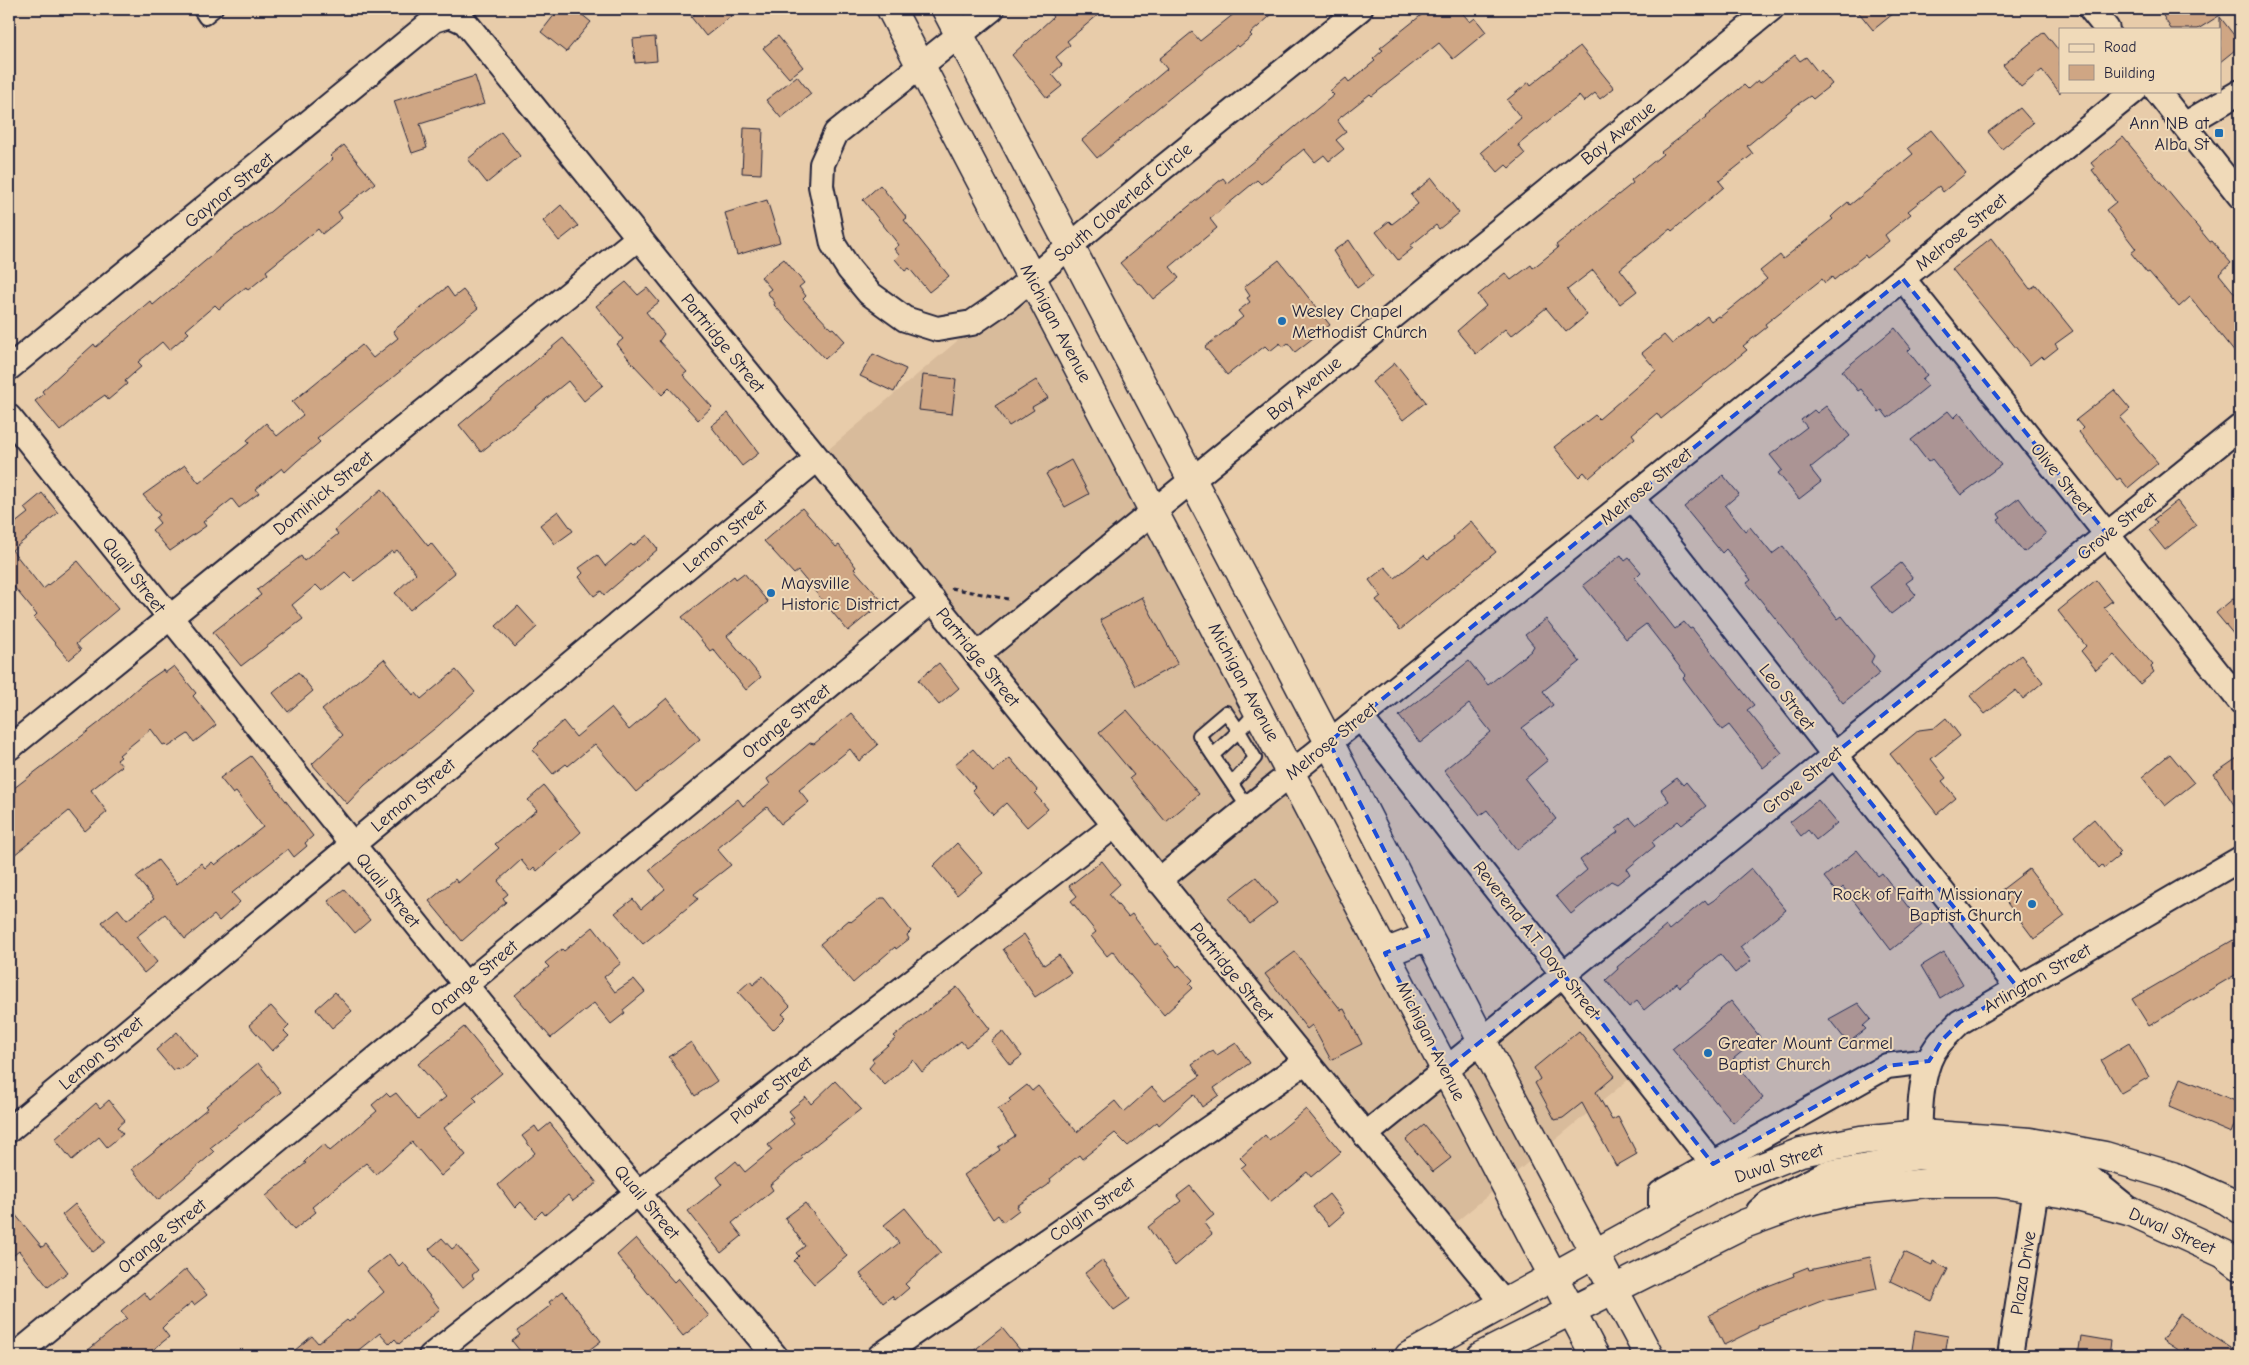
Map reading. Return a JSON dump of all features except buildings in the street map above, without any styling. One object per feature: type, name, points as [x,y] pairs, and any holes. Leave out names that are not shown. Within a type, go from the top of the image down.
[{"type":"main road","name":"Michigan Avenue","points":[[891,9],[1292,772],[1595,1356]]},
{"type":"main road","points":[[946,9],[1330,742],[1482,1041],[1649,1356]]},
{"type":"main road","points":[[1385,953],[1428,936]]},
{"type":"main road","name":"Duval Street","points":[[1409,1356],[1726,1181],[1801,1152],[1861,1140],[1920,1146],[2030,1142],[2105,1156],[2172,1176],[2226,1200],[2240,1209]]},
{"type":"main road","name":"Duval Street","points":[[1481,1356],[1744,1224],[1801,1203],[1851,1191],[1926,1183],[1997,1183],[2067,1194],[2132,1212],[2224,1254],[2240,1266]]},
{"type":"street","name":"South Cloverleaf Circle","points":[[992,9],[836,133],[822,164],[821,186],[834,244],[849,269],[869,293],[905,319],[937,329],[972,323],[1007,299],[1360,9]]},
{"type":"street","name":"Bay Avenue","points":[[977,655],[1771,9]]},
{"type":"street","points":[[2091,9],[2106,28]]},
{"type":"street","name":"Partridge Street","points":[[450,15],[465,22],[818,460],[938,594],[977,655],[1304,1062],[1504,1303]]},
{"type":"street","name":"Gaynor Street","points":[[9,368],[434,20],[450,15]]},
{"type":"street","name":"Melrose Street","points":[[1158,881],[2133,92]]},
{"type":"street","points":[[2158,92],[2240,196]]},
{"type":"street","points":[[2184,125],[2240,92]]},
{"type":"street","name":"Dominick Street","points":[[9,748],[638,238]]},
{"type":"street","name":"Olive Street","points":[[1903,279],[2240,701]]},
{"type":"street","name":"Quail Street","points":[[9,417],[168,618],[522,1055],[775,1356]]},
{"type":"street","name":"Grove Street","points":[[1365,1135],[2240,427]]},
{"type":"street","name":"Lemon Street","points":[[9,1130],[818,460]]},
{"type":"street","name":"Leo Street","points":[[1632,498],[2018,988]]},
{"type":"street","name":"Orange Street","points":[[15,1356],[938,594]]},
{"type":"street","name":"Reverend A.T. Days Street","points":[[1360,717],[1713,1164]]},
{"type":"street","name":"Plover Street","points":[[431,1356],[639,1192],[1114,826]]},
{"type":"street","name":"Arlington Street","points":[[1920,1146],[1923,1085],[1929,1061],[1942,1040],[1960,1022],[2240,859]]},
{"type":"street","points":[[1661,1216],[1661,1193],[1887,1066],[1929,1061]]},
{"type":"street","name":"Colgin Street","points":[[880,1356],[1304,1062]]},
{"type":"street","points":[[1744,1224],[1768,1203],[1827,1173],[1920,1146],[2056,1169],[2090,1178],[2132,1212]]},
{"type":"street","name":"Plaza Drive","points":[[2010,1356],[2036,1189]]},
{"type":"lane","points":[[198,9],[206,18],[216,9]]},
{"type":"lane","points":[[1213,755],[1258,710]]},
{"type":"lane","points":[[1232,784],[1255,758],[1226,712],[1199,735],[1248,808]]},
{"type":"path","points":[[938,594],[1008,599]]},
{"type":"highlighted area","points":[[1903,279],[2107,534],[1833,755],[2018,988],[1960,1022],[1942,1040],[1929,1061],[1887,1066],[1713,1164],[1564,975],[1445,1070],[1385,953],[1428,936],[1329,742]]},
{"type":"shaded area","points":[[1032,278],[1445,1070],[1564,975],[1640,1070],[1445,1231],[817,459]]},
{"type":"place","name":"Ann NB at Alba St","points":[[2219,133]]},
{"type":"place","name":"Wesley Chapel Methodist Church","points":[[1282,321]]},
{"type":"place","name":"Maysville Historic District","points":[[771,593]]},
{"type":"place","name":"Rock of Faith Missionary Baptist Church","points":[[2032,904]]},
{"type":"place","name":"Greater Mount Carmel Baptist Church","points":[[1708,1053]]}]
